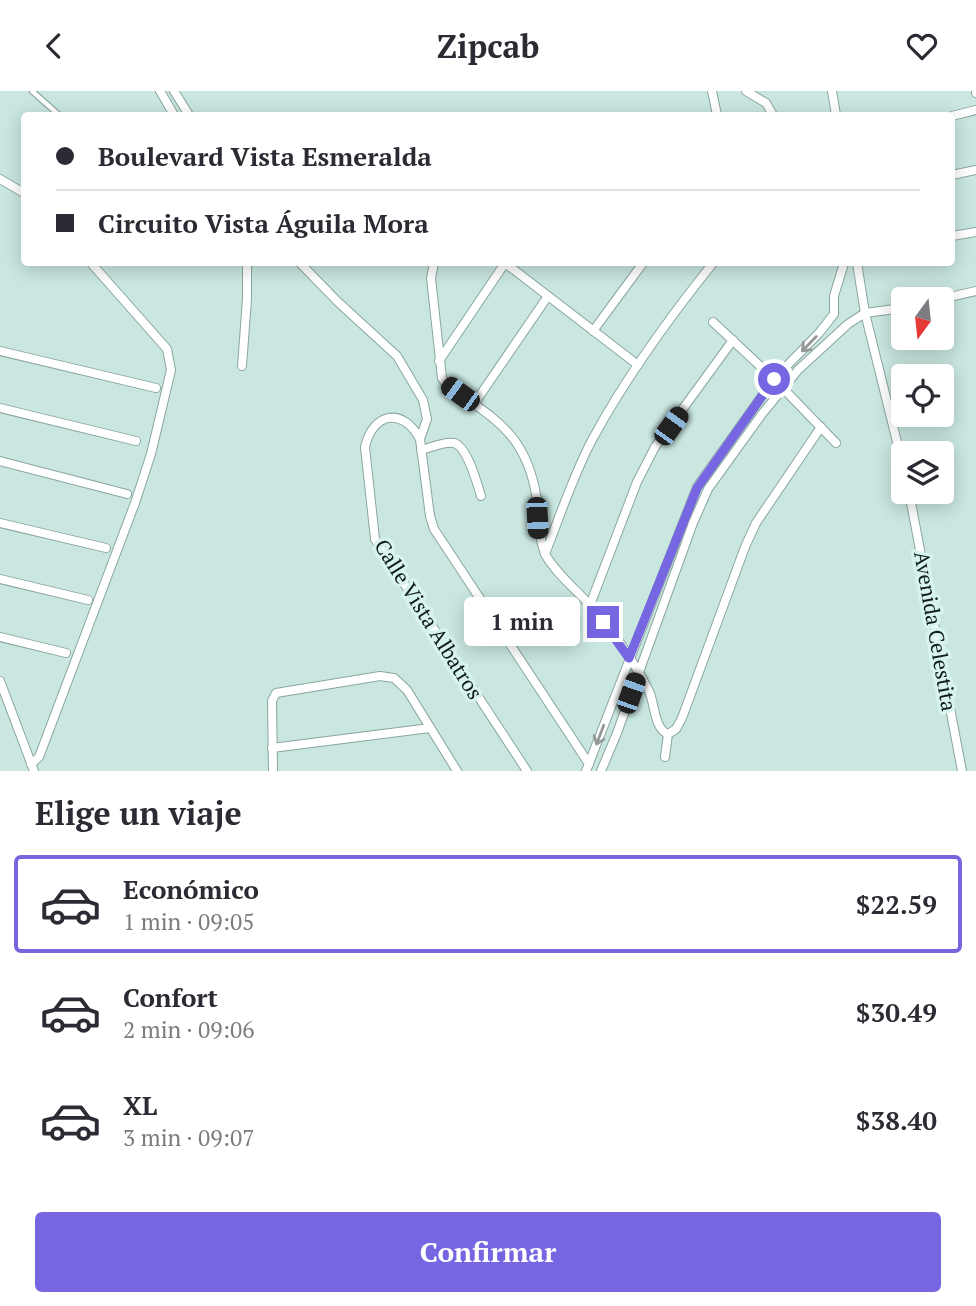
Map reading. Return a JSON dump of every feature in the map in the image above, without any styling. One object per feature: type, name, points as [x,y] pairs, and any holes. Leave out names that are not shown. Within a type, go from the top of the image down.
[{"type":"street","points":[[160,91],[172,112]]},
{"type":"street","points":[[174,91],[187,112]]},
{"type":"street","points":[[712,91],[716,112]]},
{"type":"street","points":[[746,91],[766,103],[771,112]]},
{"type":"street","points":[[832,91],[836,112]]},
{"type":"street","points":[[955,115],[976,110]]},
{"type":"street","points":[[955,174],[976,170]]},
{"type":"street","points":[[0,179],[21,191]]},
{"type":"street","points":[[955,236],[976,232]]},
{"type":"street","points":[[32,767],[39,757],[135,503],[171,370],[167,349],[94,266]]},
{"type":"street","points":[[242,366],[247,266]]},
{"type":"street","points":[[303,266],[397,356],[423,400],[427,419],[419,439],[434,529],[587,767]]},
{"type":"street","points":[[433,266],[431,278],[442,378],[446,384],[499,422],[526,457],[537,501],[538,536],[545,554],[590,605],[629,658],[650,694],[660,728],[668,734]]},
{"type":"street","points":[[439,361],[503,266]]},
{"type":"street","points":[[509,266],[638,366]]},
{"type":"street","points":[[593,331],[641,266]]},
{"type":"street","points":[[545,554],[581,463],[638,366],[711,266]]},
{"type":"street","points":[[587,767],[697,488],[774,379],[819,334],[834,314],[834,296],[843,266]]},
{"type":"street","points":[[857,266],[865,313],[897,441]]},
{"type":"street","points":[[954,296],[976,291]]},
{"type":"street","points":[[474,404],[548,296]]},
{"type":"street","points":[[601,770],[708,489],[782,387],[848,324],[865,313],[891,310]]},
{"type":"street","points":[[834,314],[848,324]]},
{"type":"street","points":[[713,322],[774,379],[836,443]]},
{"type":"street","points":[[590,605],[637,482],[655,447],[733,340]]},
{"type":"street","points":[[0,351],[156,388]]},
{"type":"street","points":[[0,408],[136,441]]},
{"type":"street","name":"Calle Vista Albatros","points":[[419,439],[410,424],[391,418],[374,424],[368,433],[365,447],[375,539],[527,771]]},
{"type":"street","points":[[668,734],[676,729],[681,718],[756,523],[821,427]]},
{"type":"street","points":[[421,450],[450,443],[458,444],[466,454],[481,496]]},
{"type":"street","points":[[0,461],[127,494]]},
{"type":"street","name":"Avenida Celestita","points":[[911,504],[962,771]]},
{"type":"street","points":[[0,523],[106,548]]},
{"type":"street","points":[[0,579],[88,600]]},
{"type":"street","points":[[0,637],[66,653]]},
{"type":"street","points":[[273,771],[272,701],[276,693],[380,676],[394,678],[400,682],[457,771]]},
{"type":"street","points":[[0,681],[32,767]]},
{"type":"street","points":[[272,748],[430,728]]},
{"type":"street","points":[[665,757],[668,734]]},
{"type":"lane","points":[[33,91],[56,112]]},
{"type":"route","points":[[603,622],[629,658],[697,488],[774,379]]}]
